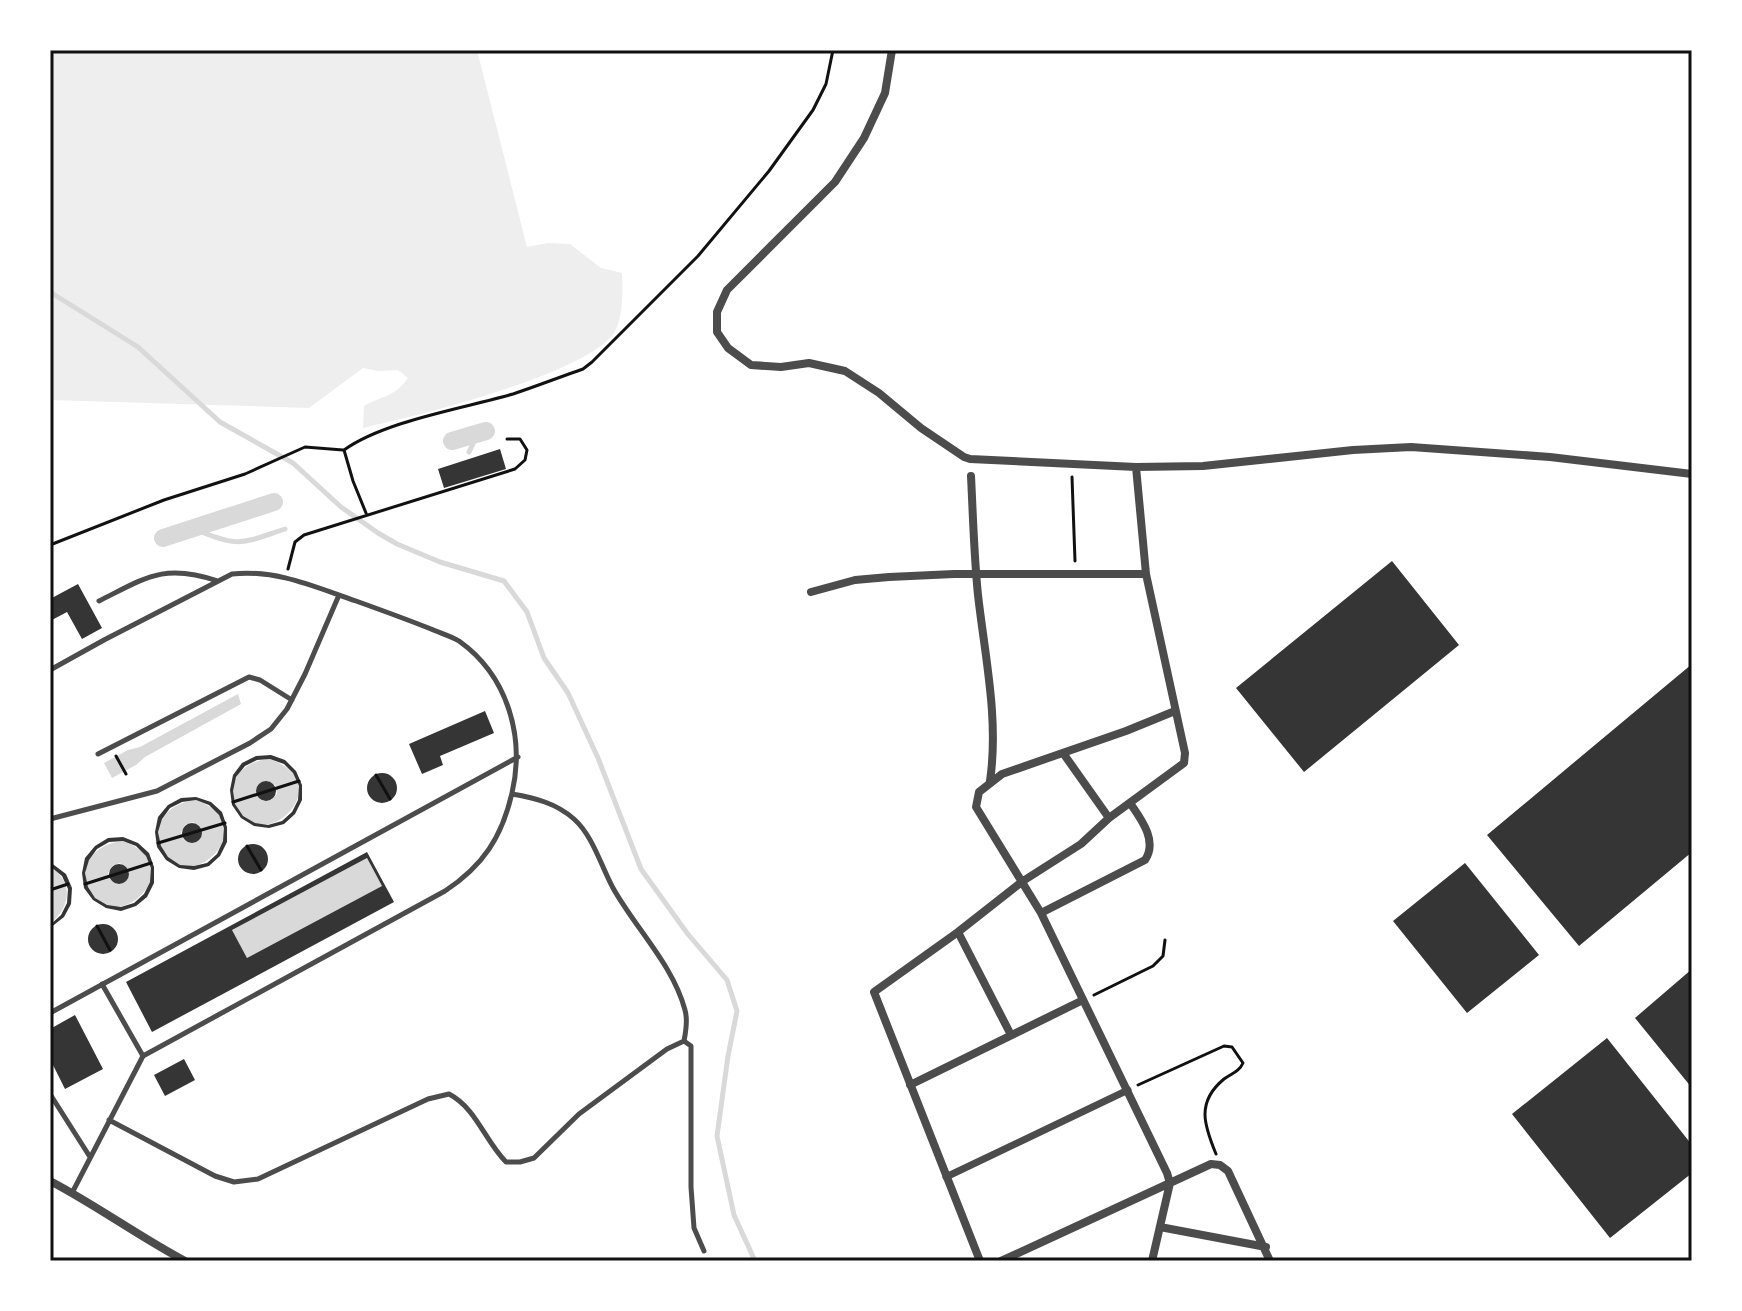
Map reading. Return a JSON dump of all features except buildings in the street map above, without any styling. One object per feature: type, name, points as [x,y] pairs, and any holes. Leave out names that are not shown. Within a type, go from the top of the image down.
[{"type":"street","points":[[892,50],[885,93],[864,138],[835,182],[727,290],[717,312],[717,332],[728,348],[751,365],[781,367],[809,363],[845,371],[964,457],[1072,465],[1203,466],[1339,451],[1411,447],[1550,457],[1692,474]]},
{"type":"street","points":[[980,1261],[874,992],[1023,881],[1081,844],[1109,818],[1184,763],[1185,753],[1146,574],[1136,467]]},
{"type":"street","points":[[971,476],[976,574],[991,693],[993,759],[990,781]]},
{"type":"street","points":[[811,592],[871,578],[976,574],[1146,574]]},
{"type":"street","points":[[1152,1261],[1170,1183],[1167,1173],[1041,913],[976,807],[979,792],[1002,774],[1175,711]]},
{"type":"street","points":[[1063,753],[1109,818]]},
{"type":"street","points":[[1041,913],[1145,860],[1151,844],[1143,823],[1130,803]]},
{"type":"street","points":[[958,932],[1011,1035]]},
{"type":"street","points":[[910,1085],[1083,1000]]},
{"type":"street","points":[[946,1177],[1128,1090]]},
{"type":"street","points":[[1001,1261],[1211,1164],[1220,1165],[1228,1171],[1270,1261]]},
{"type":"street","points":[[50,1181],[185,1261]]},
{"type":"street","points":[[1160,1227],[1266,1247]]},
{"type":"lane","points":[[99,601],[149,576],[164,572],[197,574],[219,581]]},
{"type":"lane","points":[[50,670],[232,574],[248,572],[287,576],[458,640],[487,667],[506,701],[516,735],[518,757],[507,815],[486,856],[468,875],[445,891],[143,1056],[72,1193]]},
{"type":"lane","points":[[50,819],[157,791],[271,729],[292,700],[339,595]]},
{"type":"lane","points":[[98,754],[249,677],[260,680],[292,700]]},
{"type":"lane","points":[[50,1013],[518,757]]},
{"type":"lane","points":[[512,794],[539,799],[558,807],[576,820],[613,888],[651,943],[680,997],[686,1013],[684,1041]]},
{"type":"lane","points":[[102,984],[143,1056]]},
{"type":"lane","points":[[109,1120],[215,1176],[234,1182],[258,1179],[428,1099],[449,1094],[467,1109],[493,1149],[506,1162],[520,1162],[534,1158],[579,1114],[667,1049],[684,1041]]},
{"type":"lane","points":[[684,1041],[691,1046],[694,1228],[704,1251]]},
{"type":"lane","points":[[50,1094],[90,1157]]},
{"type":"path","points":[[50,545],[164,500],[245,474],[305,447],[344,450],[371,436],[426,417],[515,393],[583,369],[698,256],[769,171],[813,110],[826,84],[833,50]]},
{"type":"path","points":[[287,576],[295,542],[304,535],[366,513],[515,469],[525,460],[527,450],[520,439],[507,439]]},
{"type":"path","points":[[344,450],[366,513]]},
{"type":"path","points":[[1072,465],[1076,575]]},
{"type":"path","points":[[115,754],[126,774]]},
{"type":"path","points":[[376,775],[390,799]]},
{"type":"path","points":[[233,802],[299,781]]},
{"type":"path","points":[[158,843],[225,823]]},
{"type":"path","points":[[247,846],[261,870]]},
{"type":"path","points":[[85,884],[151,863]]},
{"type":"path","points":[[50,890],[68,884]]},
{"type":"path","points":[[97,926],[110,950]]},
{"type":"path","points":[[1083,1000],[1153,966],[1163,956],[1165,940]]},
{"type":"path","points":[[1128,1090],[1224,1046],[1232,1047],[1243,1063],[1240,1070],[1214,1089],[1205,1106],[1203,1122],[1220,1165]]},
{"type":"shaded area","points":[[50,50],[477,50],[527,247],[548,243],[570,244],[601,268],[622,273],[622,304],[617,327],[597,349],[536,378],[458,404],[363,428],[364,406],[393,392],[408,378],[398,370],[363,368],[309,408],[50,400]]},
{"type":"shaded area","points":[[238,694],[241,704],[112,778],[104,763]]},
{"type":"shaded area","points":[[270,759],[290,771],[299,785],[297,800],[288,813],[275,822],[260,825],[246,820],[235,804],[233,786],[240,772],[261,760]],"holes":[[[268,781],[275,785],[277,794],[271,800],[263,801],[257,795],[257,787]]]},
{"type":"shaded area","points":[[382,774],[392,778],[396,788],[392,798],[382,802],[372,798],[368,788],[372,778]]},
{"type":"shaded area","points":[[196,800],[216,812],[224,827],[223,841],[214,854],[201,864],[186,867],[172,861],[158,837],[161,821],[166,814],[187,801]],"holes":[[[193,822],[202,831],[200,839],[192,843],[184,840],[181,832],[185,825]]]},
{"type":"shaded area","points":[[123,841],[143,853],[151,867],[150,882],[141,895],[128,904],[113,907],[99,902],[85,878],[88,862],[93,855],[114,842]],"holes":[[[120,863],[129,872],[127,880],[119,884],[111,881],[108,873],[112,866]]]},
{"type":"shaded area","points":[[253,845],[263,849],[267,859],[263,869],[253,873],[243,869],[239,859],[243,849]]},
{"type":"shaded area","points":[[367,858],[382,886],[247,958],[232,930]]},
{"type":"shaded area","points":[[50,866],[63,879],[67,895],[62,910],[50,924]]},
{"type":"shaded area","points":[[102,925],[112,929],[116,939],[112,949],[102,953],[92,949],[88,939],[92,929]]},
{"type":"waterway","points":[[50,292],[138,347],[220,422],[293,463],[341,507],[378,533],[440,562],[504,581],[527,612],[544,658],[568,693],[598,758],[641,869],[687,933],[727,980],[737,1011],[717,1136],[734,1215],[755,1261]]},
{"type":"waterway","points":[[452,441],[486,431]]},
{"type":"waterway","points":[[469,452],[478,433]]},
{"type":"waterway","points":[[163,538],[274,502]]},
{"type":"waterway","points":[[192,528],[220,539],[239,542],[285,529]]}]
